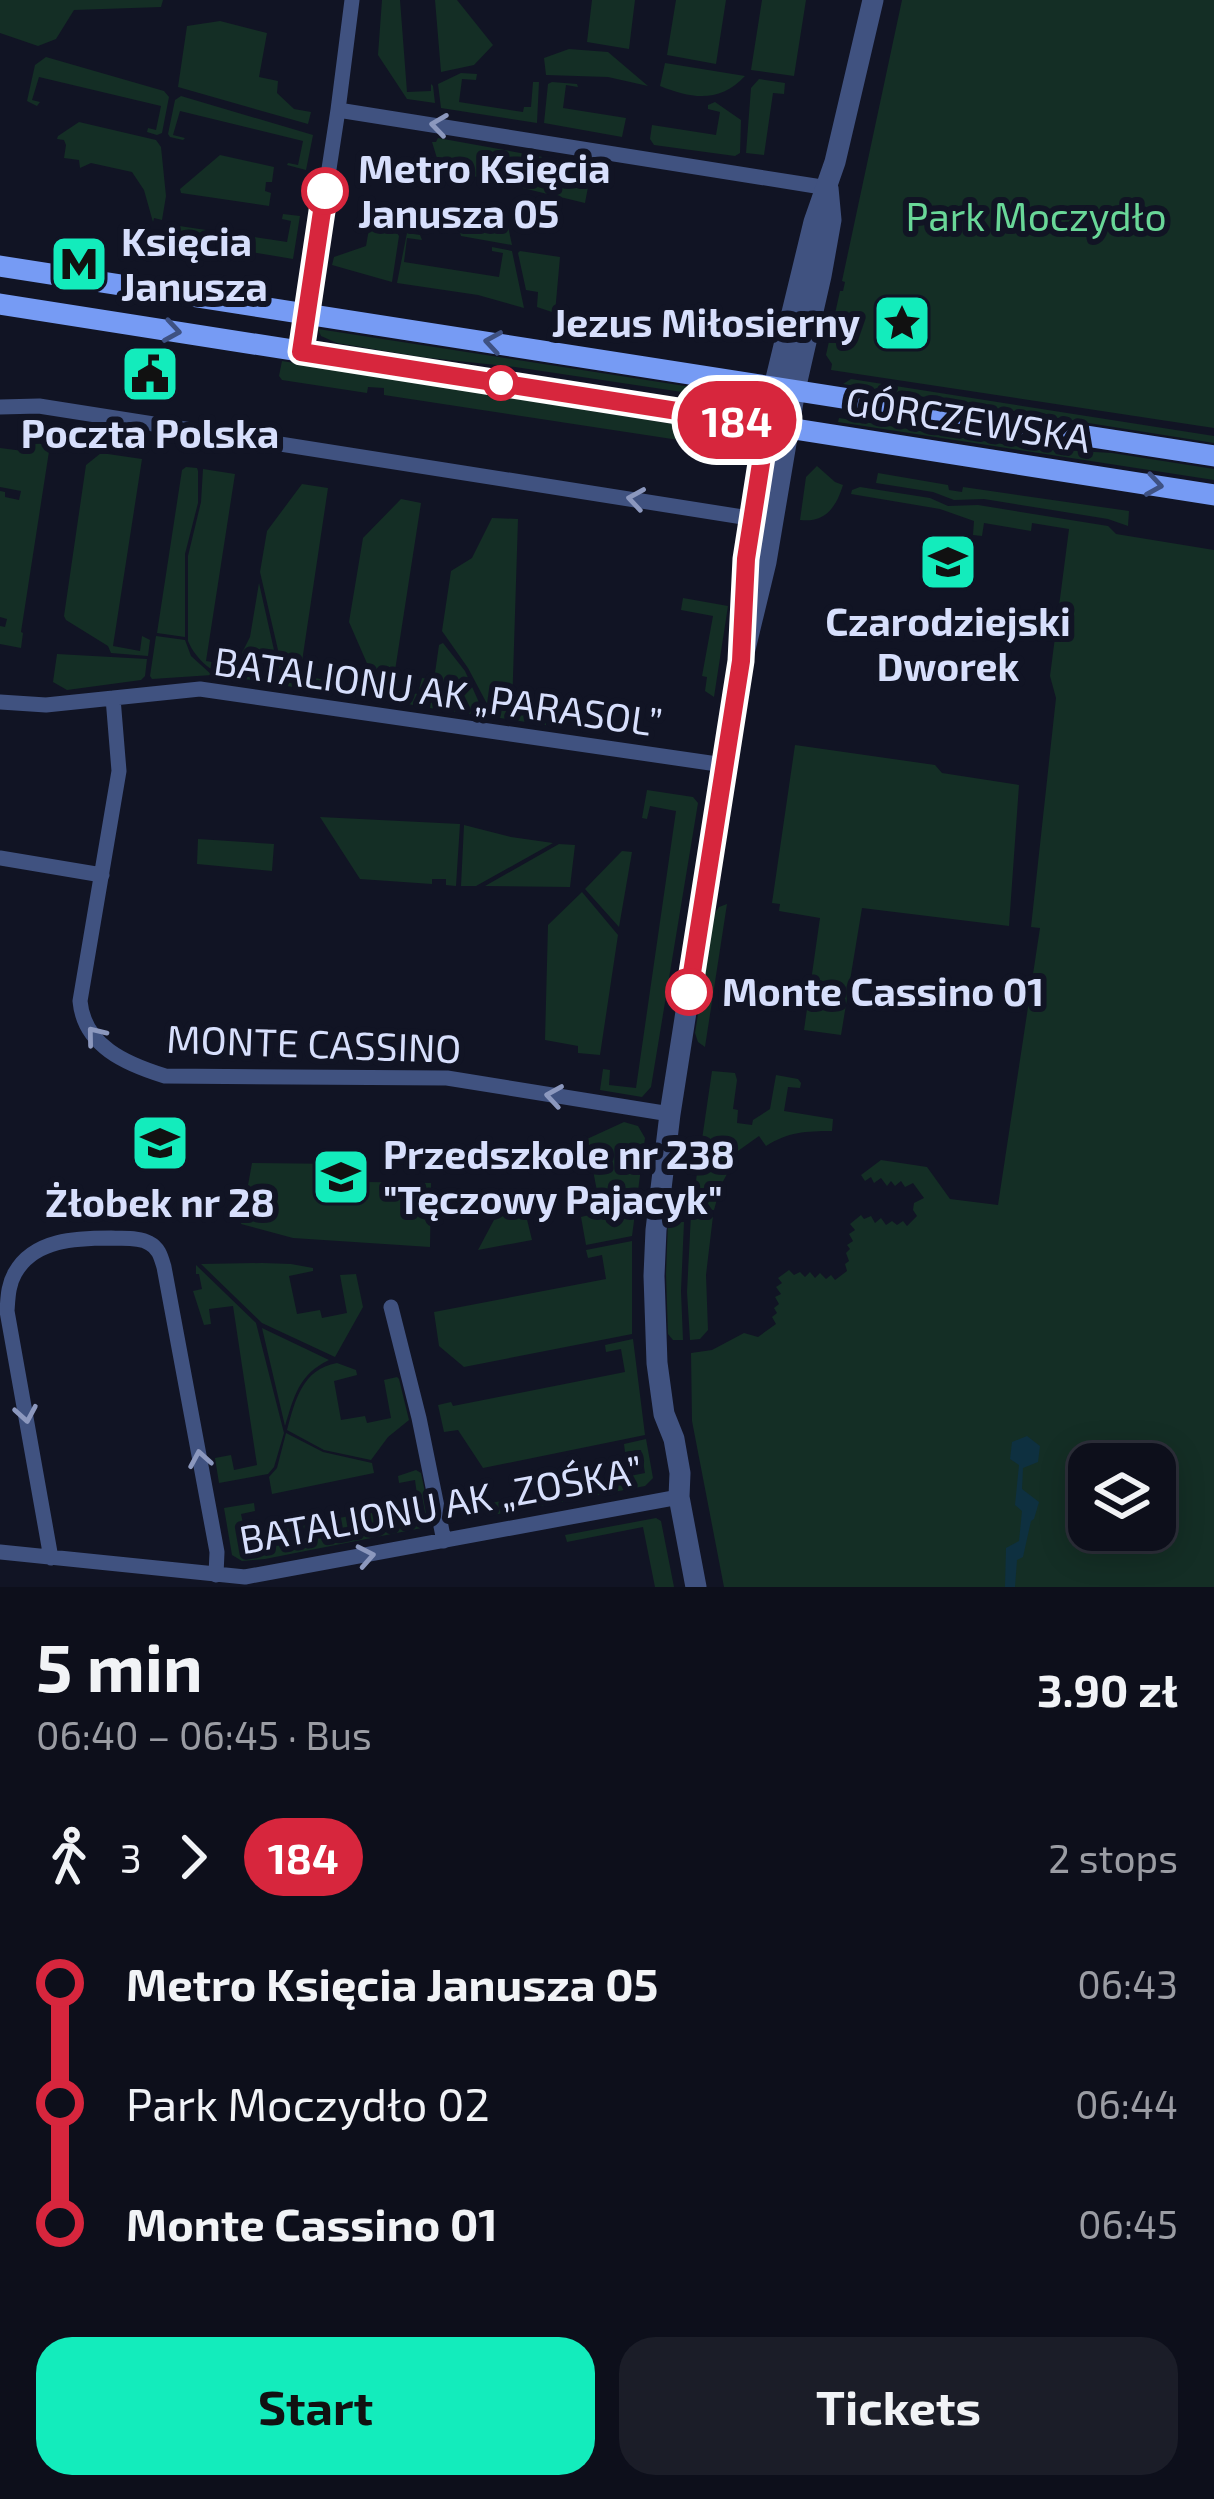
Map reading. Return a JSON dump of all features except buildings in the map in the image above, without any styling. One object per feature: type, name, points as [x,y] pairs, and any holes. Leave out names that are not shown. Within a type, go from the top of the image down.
[{"type":"main road","name":"GÓRCZEWSKA","points":[[0,266],[1214,456]]},
{"type":"main road","name":"GÓRCZEWSKA","points":[[0,304],[1214,495]]},
{"type":"street","points":[[301,352],[352,0]]},
{"type":"street","points":[[696,1587],[679,1497],[668,1475],[661,1440],[664,1414],[656,1351],[656,1230],[724,765],[741,661],[753,621],[762,520],[778,427],[785,388],[821,276],[831,220],[828,188],[873,0]]},
{"type":"street","points":[[338,110],[828,188]]},
{"type":"street","points":[[0,407],[39,406],[762,520]]},
{"type":"street","name":"BATALIONU AK „PARASOL”","points":[[0,702],[46,705],[200,688],[724,765]]},
{"type":"street","name":"MONTE CASSINO","points":[[113,698],[119,771],[80,1001],[81,1017],[104,1048],[141,1069],[165,1076],[447,1078],[670,1114]]},
{"type":"street","points":[[0,857],[102,875]]},
{"type":"street","points":[[51,1558],[8,1290],[15,1271],[42,1248],[80,1238],[132,1239],[148,1242],[160,1252],[164,1267],[217,1552],[216,1575]]},
{"type":"street","points":[[391,1307],[444,1541]]},
{"type":"street","name":"BATALIONU AK „ZOŚKA”","points":[[0,1552],[216,1575],[264,1575],[679,1497]]},
{"type":"green space","points":[[0,0],[163,0],[161,7],[74,10],[56,39],[38,46],[0,33]]},
{"type":"green space","points":[[382,0],[400,0],[407,92],[431,91],[431,84],[435,103],[407,99],[378,55]]},
{"type":"green space","points":[[435,0],[457,0],[493,45],[474,65],[441,72]]},
{"type":"green space","points":[[592,0],[635,0],[629,49],[587,42]]},
{"type":"green space","points":[[676,0],[726,0],[716,64],[667,55]]},
{"type":"green space","points":[[762,0],[806,0],[794,76],[751,70]]},
{"type":"green space","name":"Park Moczydło","points":[[902,0],[1214,0],[1214,428],[831,370],[826,355]]},
{"type":"green space","points":[[220,21],[267,33],[259,77],[278,81],[277,93],[294,109],[311,112],[308,124],[178,87],[187,26]]},
{"type":"green space","points":[[569,49],[608,52],[648,86],[608,77],[546,75],[544,58]]},
{"type":"green space","points":[[46,57],[164,91],[169,97],[162,133],[147,132],[148,128],[156,130],[161,106],[39,77],[32,100],[40,102],[37,106],[27,101],[35,65]]},
{"type":"green space","points":[[665,63],[745,76],[726,91],[694,96],[660,86]]},
{"type":"green space","points":[[461,73],[477,74],[476,80],[462,79],[459,102],[523,112],[524,107],[531,107],[533,82],[539,82],[537,123],[441,108],[438,84]]},
{"type":"green space","points":[[759,79],[785,83],[784,94],[773,93],[764,155],[746,153],[751,88]]},
{"type":"green space","points":[[552,82],[577,84],[566,85],[563,108],[626,118],[622,137],[544,123]]},
{"type":"green space","points":[[181,96],[313,135],[306,170],[287,165],[298,165],[303,141],[180,111],[173,135],[185,138],[170,137],[175,100]]},
{"type":"green space","points":[[715,102],[741,120],[740,153],[735,156],[654,145],[650,139],[652,125],[716,135],[720,112],[708,109]]},
{"type":"green space","points":[[79,122],[156,140],[161,147],[166,196],[162,220],[154,218],[153,222],[144,190],[132,172],[91,163],[80,168],[79,160],[64,158],[66,145],[58,136]]},
{"type":"green space","points":[[438,138],[592,166],[585,203],[440,168],[432,142]]},
{"type":"green space","points":[[220,155],[274,167],[272,182],[266,182],[269,206],[181,193]]},
{"type":"green space","points":[[452,204],[506,217],[512,245],[461,236]]},
{"type":"green space","points":[[283,214],[300,216],[293,259],[198,243],[182,245],[177,237],[165,235],[166,224],[287,242],[291,221],[282,219]]},
{"type":"green space","points":[[381,226],[399,236],[392,282],[332,265],[334,257],[366,246],[369,229],[380,231]]},
{"type":"green space","points":[[407,233],[420,235],[422,240],[407,238],[404,262],[499,277],[503,253],[492,247],[512,251],[524,308],[478,295],[397,283]]},
{"type":"green space","points":[[520,251],[560,257],[555,313],[537,307],[538,292],[526,290]]},
{"type":"green space","points":[[318,329],[730,393],[729,399],[421,357],[337,343],[321,336]]},
{"type":"green space","points":[[282,361],[723,432],[722,443],[384,395],[384,388],[368,387],[367,393],[282,380]]},
{"type":"green space","points":[[851,379],[1214,436],[1214,443],[843,384]]},
{"type":"green space","points":[[839,418],[1027,448],[1112,453],[1214,469],[1214,480],[838,422]]},
{"type":"green space","points":[[27,442],[50,445],[21,648],[0,644],[0,626],[5,627],[7,619],[0,617],[0,491],[19,500],[21,491],[0,487],[0,448],[23,451]]},
{"type":"green space","points":[[101,453],[142,459],[113,646],[140,651],[142,636],[150,640],[148,656],[111,653],[108,646],[64,616],[86,465]]},
{"type":"green space","points":[[817,466],[843,485],[829,512],[800,520],[806,477]]},
{"type":"green space","points":[[186,467],[198,471],[198,503],[185,554],[185,637],[157,633]]},
{"type":"green space","points":[[203,469],[235,474],[206,661],[235,666],[233,677],[206,665],[188,641],[188,556],[201,502]]},
{"type":"green space","points":[[878,473],[948,485],[949,490],[962,492],[963,487],[1129,511],[1128,526],[984,499],[954,500],[876,483]]},
{"type":"green space","points":[[302,484],[328,488],[300,675],[325,680],[328,664],[337,666],[331,693],[274,684],[278,650],[260,572],[267,531]]},
{"type":"green space","points":[[860,487],[930,498],[948,506],[978,505],[1108,526],[1116,534],[1214,550],[1214,1587],[724,1587],[692,1421],[691,1353],[712,1350],[744,1333],[758,1337],[776,1324],[772,1317],[779,1304],[775,1297],[781,1294],[776,1287],[782,1283],[778,1278],[789,1270],[805,1277],[810,1272],[815,1278],[820,1273],[826,1279],[831,1275],[835,1280],[847,1271],[847,1245],[853,1241],[849,1234],[855,1230],[850,1224],[861,1215],[864,1219],[871,1216],[875,1223],[881,1218],[886,1225],[903,1221],[907,1226],[917,1216],[914,1203],[924,1198],[913,1183],[905,1187],[901,1181],[895,1186],[891,1181],[887,1186],[881,1178],[874,1183],[861,1175],[881,1160],[927,1167],[950,1199],[998,1205],[1040,928],[1031,927],[1056,698],[1050,676],[1069,529],[1032,523],[1031,531],[984,523],[982,536],[973,535],[974,521],[940,509],[851,494]]},
{"type":"green space","points":[[401,499],[421,503],[392,690],[418,694],[422,678],[429,679],[426,707],[383,700],[349,622],[363,538]]},
{"type":"green space","points":[[492,518],[518,519],[512,708],[538,710],[539,693],[547,693],[546,725],[494,717],[442,631],[451,571],[472,558]]},
{"type":"green space","points":[[259,583],[274,650],[273,659],[261,657],[257,681],[237,678]]},
{"type":"green space","points":[[683,598],[728,606],[714,697],[705,691],[707,677],[702,676],[713,616],[681,610]]},
{"type":"green space","points":[[156,636],[185,640],[191,656],[212,675],[152,679]]},
{"type":"green space","points":[[443,643],[465,671],[485,716],[430,708]]},
{"type":"green space","points":[[57,654],[147,659],[145,676],[67,690],[53,682]]},
{"type":"green space","points":[[795,745],[935,765],[942,773],[1019,785],[1009,926],[862,908],[841,1035],[804,1030],[820,918],[779,911],[780,904],[772,903]]},
{"type":"green space","points":[[647,790],[693,797],[698,803],[651,1087],[642,1097],[600,1090],[603,1069],[610,1070],[609,1085],[636,1088],[676,811],[650,806],[647,819],[642,818]]},
{"type":"green space","points":[[320,817],[460,824],[456,886],[446,885],[446,879],[432,879],[432,884],[360,879]]},
{"type":"green space","points":[[464,825],[553,843],[476,886],[461,886]]},
{"type":"green space","points":[[198,839],[274,844],[272,871],[197,864]]},
{"type":"green space","points":[[559,844],[575,845],[570,887],[485,886]]},
{"type":"green space","points":[[622,851],[632,852],[619,927],[585,889]]},
{"type":"green space","points":[[582,892],[618,935],[600,1055],[578,1053],[578,1046],[545,1040],[548,925]]},
{"type":"green space","points":[[727,904],[705,1047],[695,1033],[714,914]]},
{"type":"green space","points":[[712,1071],[735,1073],[737,1123],[752,1125],[770,1109],[776,1075],[801,1083],[800,1088],[788,1087],[784,1111],[833,1119],[832,1131],[798,1133],[766,1146],[759,1136],[721,1163],[727,1174],[714,1210],[692,1208]]},
{"type":"green space","points":[[624,1122],[638,1126],[645,1138],[632,1236],[586,1245],[581,1217],[601,1212],[587,1139]]},
{"type":"green space","points":[[252,1163],[342,1164],[343,1173],[366,1173],[367,1182],[431,1183],[430,1247],[293,1238],[241,1224]]},
{"type":"green space","points":[[522,1199],[532,1240],[478,1250],[503,1203]]},
{"type":"green space","points":[[691,1214],[713,1216],[706,1275],[708,1330],[700,1339],[690,1340],[687,1292]]},
{"type":"green space","points":[[668,1222],[684,1222],[683,1340],[673,1340],[668,1334]]},
{"type":"green space","points":[[632,1241],[632,1334],[464,1367],[439,1346],[434,1312],[606,1279],[602,1255],[588,1258],[586,1250]]},
{"type":"green space","points":[[201,1264],[313,1268],[289,1276],[297,1314],[320,1310],[322,1318],[347,1313],[340,1275],[356,1274],[363,1307],[335,1357],[262,1323]]},
{"type":"green space","points":[[196,1265],[256,1323],[284,1433],[268,1474],[219,1483],[215,1458],[231,1455],[234,1470],[257,1465],[233,1306],[209,1309],[211,1324],[204,1325],[193,1291],[202,1289]]},
{"type":"green space","points":[[262,1328],[329,1360],[304,1379],[285,1426]]},
{"type":"green space","points":[[633,1339],[645,1435],[483,1468],[458,1430],[444,1432],[438,1405],[625,1372],[621,1349],[606,1352],[605,1345]]},
{"type":"green space","points":[[337,1363],[356,1370],[357,1375],[334,1381],[341,1420],[365,1416],[367,1423],[391,1418],[384,1380],[399,1379],[409,1420],[371,1460],[324,1450],[287,1430],[308,1379]]},
{"type":"green space","points":[[286,1433],[323,1452],[372,1463],[374,1473],[272,1494],[269,1477],[277,1468]]},
{"type":"green space","points":[[646,1439],[653,1478],[645,1486],[488,1516],[486,1504],[645,1473],[641,1450],[625,1452],[624,1444]]},
{"type":"green space","points":[[416,1470],[421,1473],[432,1526],[265,1559],[242,1561],[232,1555],[224,1508],[254,1503],[255,1511],[241,1514],[246,1537],[418,1502],[415,1480],[399,1483],[398,1476]]},
{"type":"green space","points":[[656,1518],[661,1521],[674,1587],[655,1587],[643,1527],[567,1542],[565,1535]]},
{"type":"water","points":[[1027,1436],[1040,1446],[1038,1462],[1023,1468],[1022,1489],[1039,1502],[1023,1557],[1017,1560],[1015,1587],[1005,1587],[1006,1548],[1019,1541],[1022,1511],[1015,1505],[1019,1465],[1010,1459],[1012,1442]]},
{"type":"bus line","name":"184","points":[[325,191],[301,352],[767,425],[746,559],[741,661],[689,992]]},
{"type":"place","name":"Metro Księcia Janusza 05","points":[[325,191]]},
{"type":"place","name":"Księcia Janusza","points":[[79,264]]},
{"type":"place","name":"Jezus Miłosierny","points":[[902,323]]},
{"type":"place","name":"Poczta Polska","points":[[150,374]]},
{"type":"place","name":"Czarodziejski Dworek","points":[[948,562]]},
{"type":"place","name":"Monte Cassino 01","points":[[689,992]]},
{"type":"place","name":"Żłobek nr 28","points":[[160,1143]]},
{"type":"place","name":"Przedszkole nr 238 \"Tęczowy Pajacyk\"","points":[[341,1177]]}]
